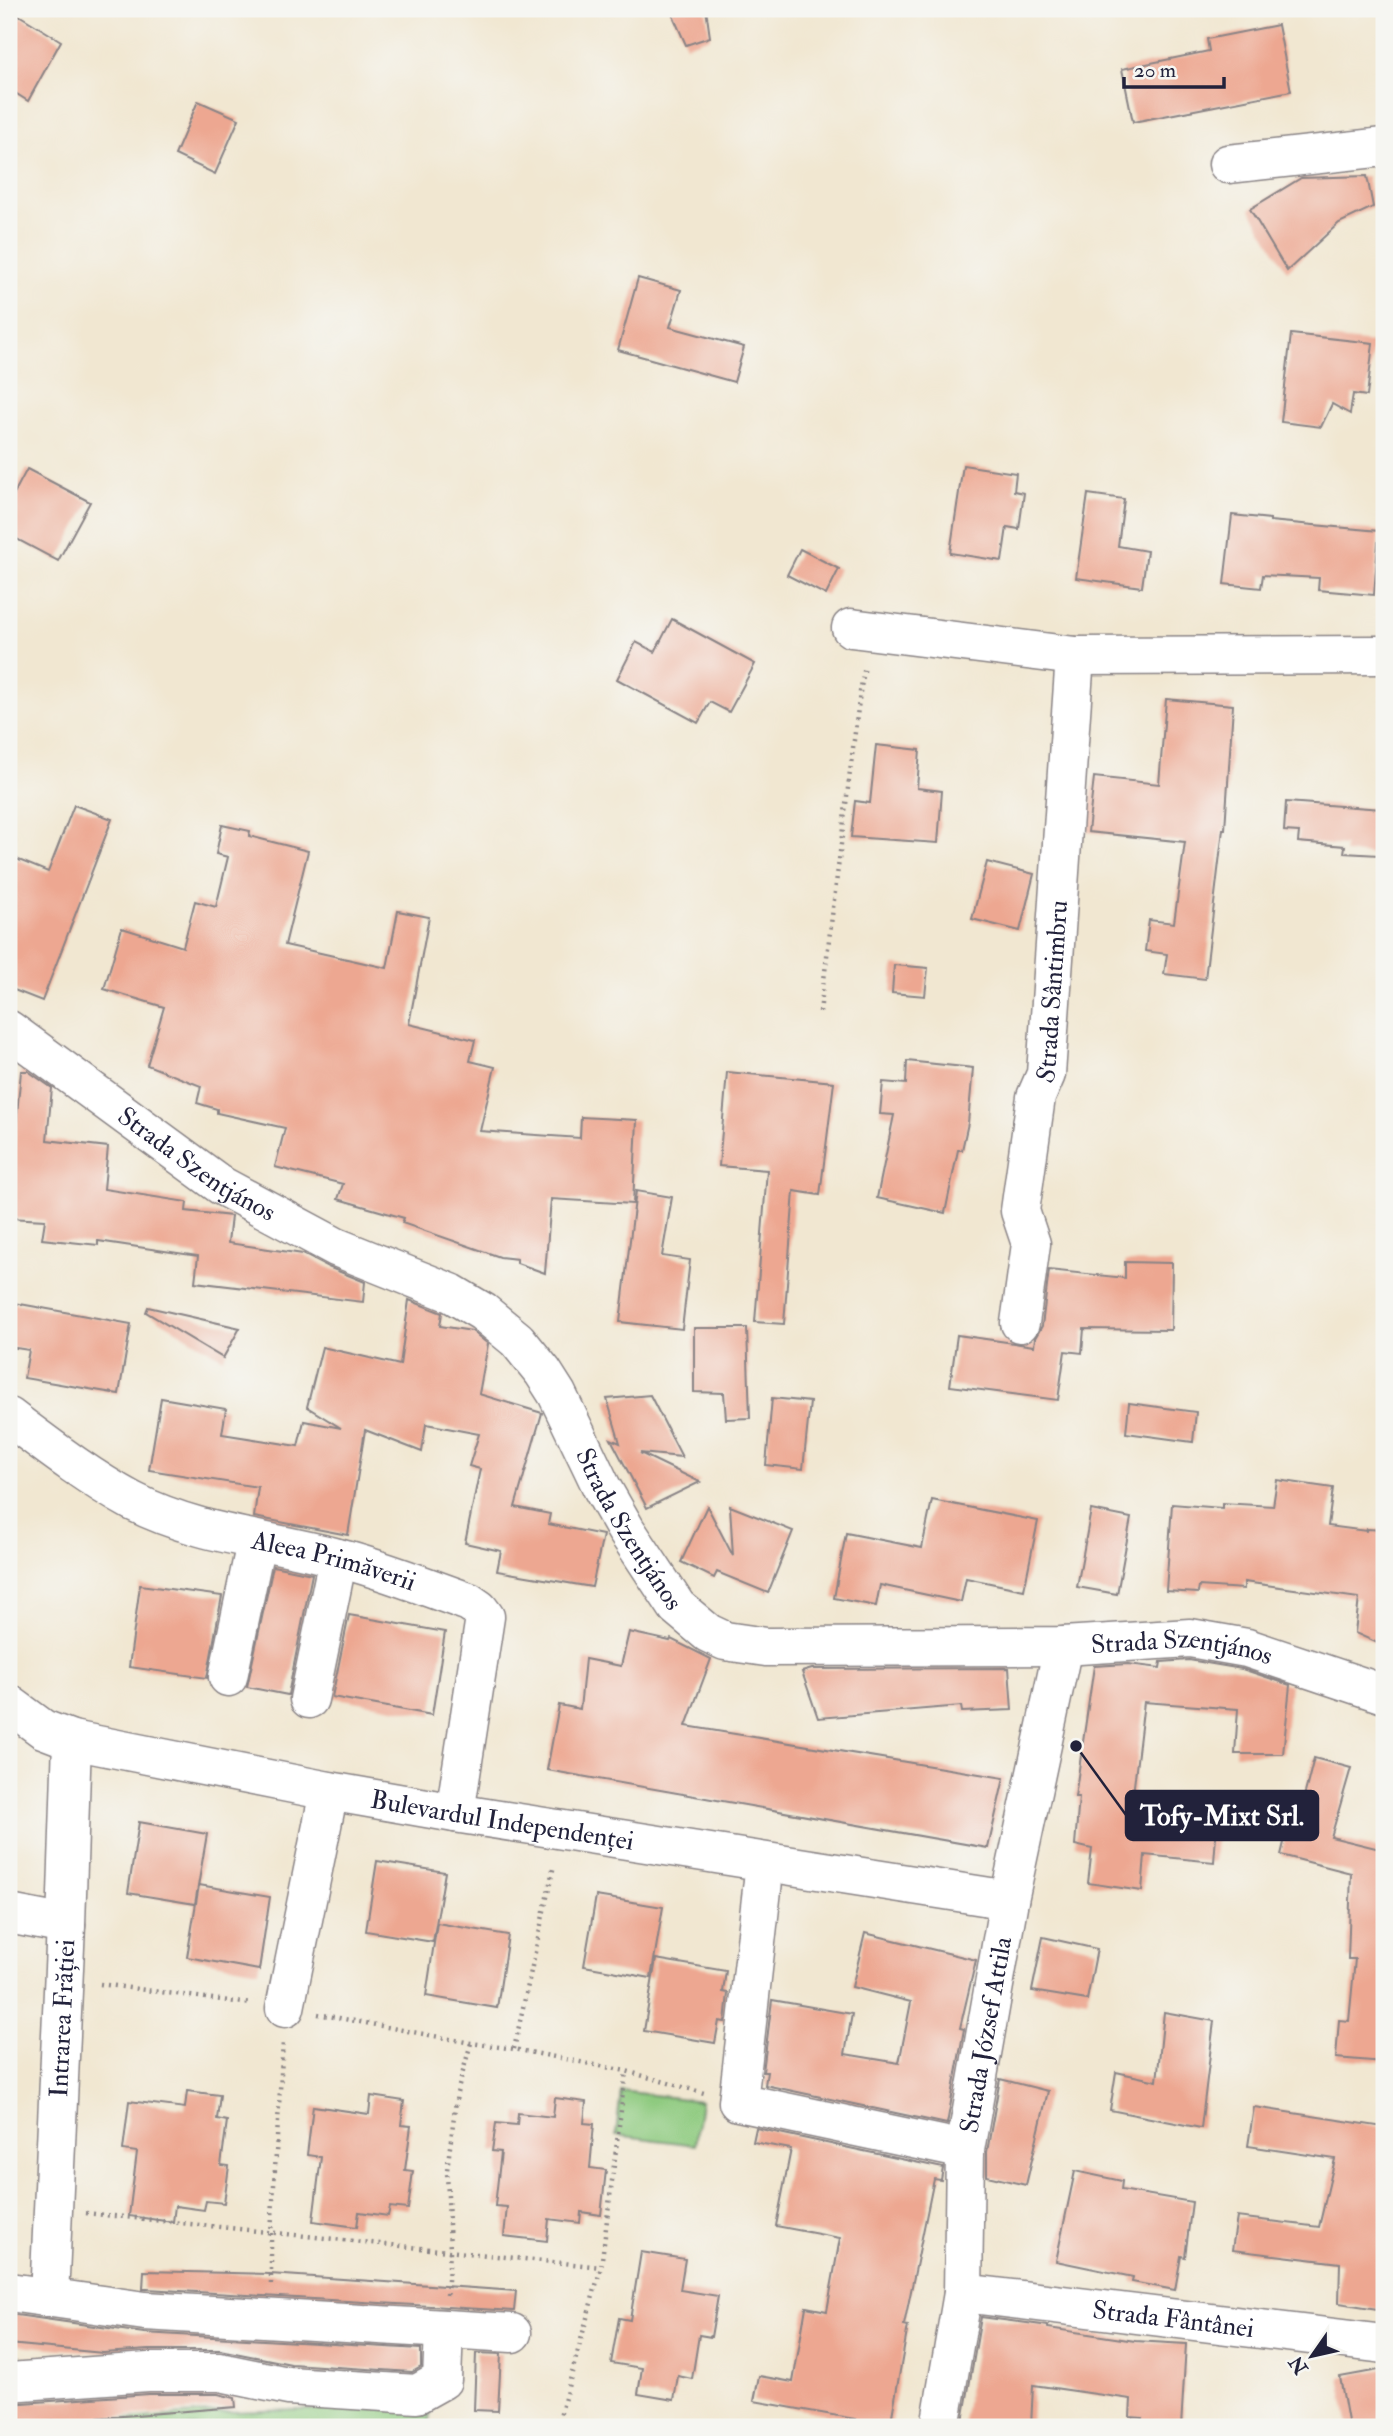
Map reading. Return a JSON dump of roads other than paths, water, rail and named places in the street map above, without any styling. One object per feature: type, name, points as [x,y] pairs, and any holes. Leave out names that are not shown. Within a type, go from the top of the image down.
[{"type":"street","points":[[1228,164],[1384,147]]},
{"type":"street","points":[[862,630],[1075,656],[1384,655]]},
{"type":"street","name":"Strada Sântimbru","points":[[1020,1323],[1031,1244],[1020,1211],[1036,1097],[1046,1074],[1075,656]]},
{"type":"street","name":"Strada Szentjános","points":[[9,1030],[222,1186],[337,1247],[451,1293],[483,1312],[517,1340],[557,1394],[602,1488],[677,1607],[708,1633],[725,1641],[766,1647],[1063,1646],[1190,1638],[1247,1648],[1384,1694]]},
{"type":"street","name":"Aleea Primăverii","points":[[9,1417],[74,1466],[134,1502],[192,1525],[257,1542],[338,1558],[469,1602],[479,1609],[485,1617],[455,1813]]},
{"type":"street","points":[[228,1676],[257,1542]]},
{"type":"street","points":[[309,1699],[338,1558]]},
{"type":"street","name":"Strada József Attila","points":[[940,2427],[963,2293],[965,2150],[1009,1900],[1063,1646]]},
{"type":"street","name":"Bulevardul Independenței","points":[[9,1704],[43,1729],[72,1740],[329,1791],[1009,1900]]},
{"type":"street","name":"Intrarea Frăției","points":[[49,2298],[72,1740]]},
{"type":"street","points":[[285,2008],[329,1791]]},
{"type":"street","points":[[765,1863],[738,2102],[965,2150]]},
{"type":"street","points":[[9,1914],[66,1926]]},
{"type":"street","points":[[9,2292],[145,2311],[512,2333]]},
{"type":"street","name":"Strada Fântânei","points":[[963,2293],[1384,2344]]},
{"type":"street","points":[[9,2382],[148,2372],[220,2372],[288,2386],[417,2394],[442,2380],[444,2329]]},
{"type":"place","name":"Tofy-Mixt Srl.","points":[[1076,1746]]}]
